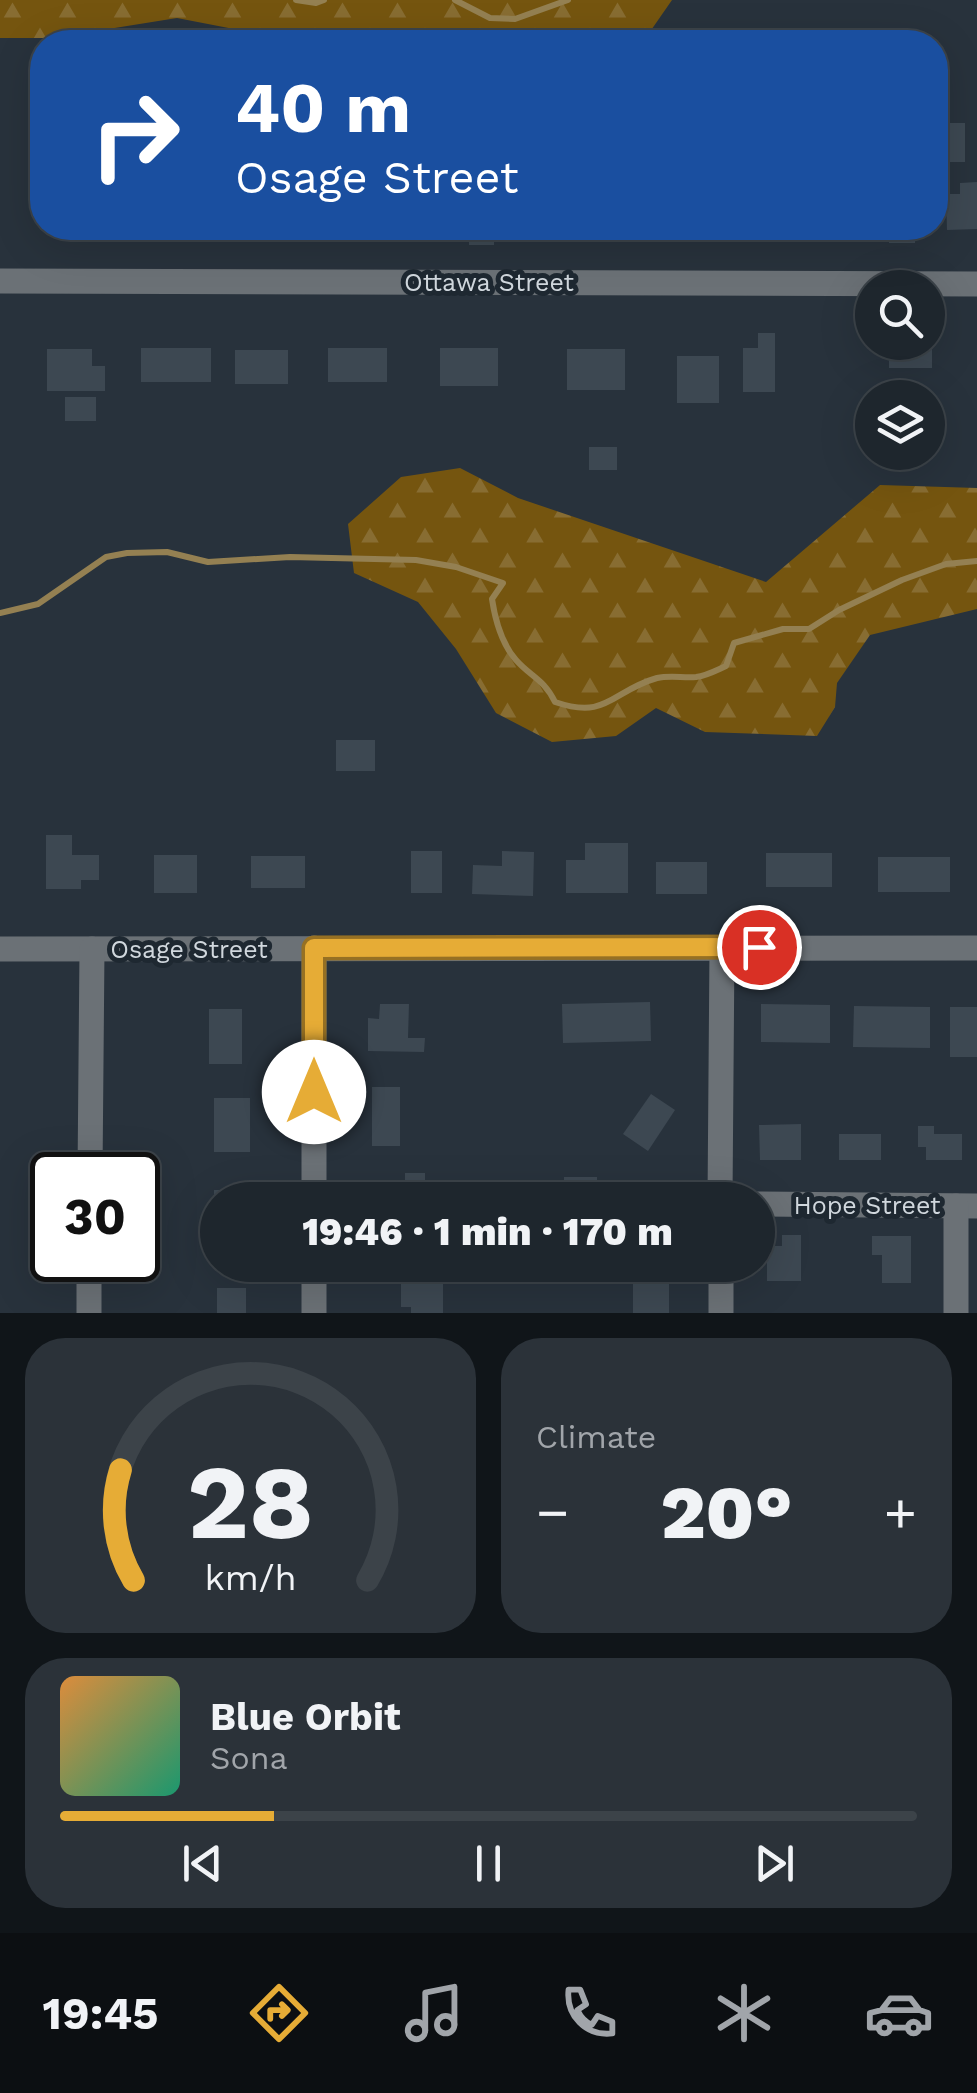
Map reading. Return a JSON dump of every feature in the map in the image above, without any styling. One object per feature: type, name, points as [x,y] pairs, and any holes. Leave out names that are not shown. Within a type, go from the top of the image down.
[{"type":"street","name":"Ottawa Street","points":[[0,281],[977,284]]},
{"type":"street","points":[[720,1182],[722,947]]},
{"type":"street","points":[[314,948],[314,1182]]},
{"type":"street","name":"Osage Street","points":[[0,949],[977,948]]},
{"type":"street","points":[[90,1152],[92,949]]},
{"type":"street","name":"Hope Street","points":[[775,1204],[967,1206]]},
{"type":"street","points":[[956,1313],[967,1206]]},
{"type":"street","points":[[89,1313],[90,1282]]},
{"type":"street","points":[[314,1282],[314,1313]]},
{"type":"street","points":[[721,1282],[721,1313]]},
{"type":"green space","points":[[0,0],[672,0],[651,30],[239,30],[177,18],[102,30],[30,30],[30,38],[0,38]]},
{"type":"green space","points":[[460,468],[518,498],[766,582],[880,485],[977,488],[977,609],[870,635],[837,683],[835,707],[817,736],[705,732],[656,708],[616,736],[552,742],[496,713],[456,649],[418,602],[354,573],[348,524],[401,477]]},
{"type":"building","points":[[948,123],[965,123],[965,162],[948,162]]},
{"type":"building","points":[[977,182],[977,229],[948,230],[948,194],[960,194],[960,183]]},
{"type":"building","points":[[469,240],[494,240],[494,245],[469,245]]},
{"type":"building","points":[[889,240],[915,240],[915,243]]},
{"type":"building","points":[[758,333],[775,333],[775,392],[743,392],[743,348],[758,348]]},
{"type":"building","points":[[141,348],[211,348],[211,382],[141,382]]},
{"type":"building","points":[[328,348],[387,348],[387,382],[328,382]]},
{"type":"building","points":[[440,348],[498,348],[498,386],[440,386]]},
{"type":"building","points":[[47,349],[92,349],[92,366],[105,366],[105,391],[47,391]]},
{"type":"building","points":[[567,349],[625,349],[625,390],[567,390]]},
{"type":"building","points":[[235,350],[288,350],[288,384],[235,384]]},
{"type":"building","points":[[677,356],[719,356],[719,403],[677,403]]},
{"type":"building","points":[[889,360],[932,360],[932,368],[889,368]]},
{"type":"building","points":[[65,397],[96,397],[96,421],[65,421]]},
{"type":"building","points":[[589,447],[617,447],[617,470],[589,470]]},
{"type":"building","points":[[336,740],[375,740],[375,771],[336,771]]},
{"type":"building","points":[[46,835],[72,835],[72,855],[99,855],[99,880],[81,880],[81,889],[46,889]]},
{"type":"building","points":[[585,843],[628,843],[628,893],[566,893],[566,860],[585,860]]},
{"type":"building","points":[[411,851],[442,851],[442,893],[411,893]]},
{"type":"building","points":[[502,851],[534,852],[533,896],[472,894],[473,865],[502,866]]},
{"type":"building","points":[[766,853],[832,853],[832,887],[766,887]]},
{"type":"building","points":[[154,855],[197,855],[197,893],[154,893]]},
{"type":"building","points":[[251,856],[305,856],[305,888],[251,888]]},
{"type":"building","points":[[878,857],[950,857],[950,892],[878,892]]},
{"type":"building","points":[[656,862],[707,862],[707,894],[656,894]]},
{"type":"building","points":[[650,1002],[651,1041],[563,1043],[562,1004]]},
{"type":"building","points":[[380,1004],[409,1004],[408,1038],[425,1038],[424,1052],[368,1051],[368,1018],[379,1019]]},
{"type":"building","points":[[761,1004],[830,1005],[830,1043],[761,1042]]},
{"type":"building","points":[[854,1006],[930,1007],[930,1048],[853,1047]]},
{"type":"building","points":[[950,1007],[977,1007],[977,1057],[950,1057]]},
{"type":"building","points":[[209,1009],[242,1009],[242,1064],[209,1064]]},
{"type":"building","points":[[372,1087],[400,1087],[400,1146],[372,1146]]},
{"type":"building","points":[[651,1094],[675,1110],[648,1151],[623,1134]]},
{"type":"building","points":[[214,1098],[250,1098],[250,1152],[214,1152]]},
{"type":"building","points":[[801,1124],[801,1160],[760,1160],[759,1125]]},
{"type":"building","points":[[918,1126],[934,1126],[934,1134],[962,1134],[962,1160],[926,1160],[926,1147],[918,1147]]},
{"type":"building","points":[[839,1134],[881,1134],[881,1160],[839,1160]]},
{"type":"building","points":[[405,1173],[425,1173],[425,1182],[405,1182]]},
{"type":"building","points":[[564,1177],[597,1177],[597,1182],[564,1182]]},
{"type":"building","points":[[782,1235],[801,1235],[801,1281],[775,1281],[775,1246],[782,1246]]},
{"type":"building","points":[[872,1236],[911,1236],[911,1283],[882,1283],[882,1255],[872,1255]]},
{"type":"building","points":[[633,1282],[669,1282],[669,1313],[633,1313]]},
{"type":"building","points":[[401,1284],[443,1284],[443,1313],[411,1313],[411,1307],[401,1307]]},
{"type":"building","points":[[217,1288],[246,1288],[246,1313],[217,1313]]},
{"type":"waterway","points":[[296,0],[324,0]]},
{"type":"waterway","points":[[455,0],[490,18],[515,19],[568,0]]},
{"type":"waterway","points":[[0,613],[38,604],[106,557],[127,553],[167,552],[208,562],[290,557],[416,560],[456,567],[503,583],[492,599],[511,654],[555,702],[587,708],[609,702],[657,678],[708,674],[726,666],[734,643],[783,629],[809,629],[902,580],[946,564],[977,561]]},
{"type":"route","points":[[314,1092],[314,948],[759,947]]}]
